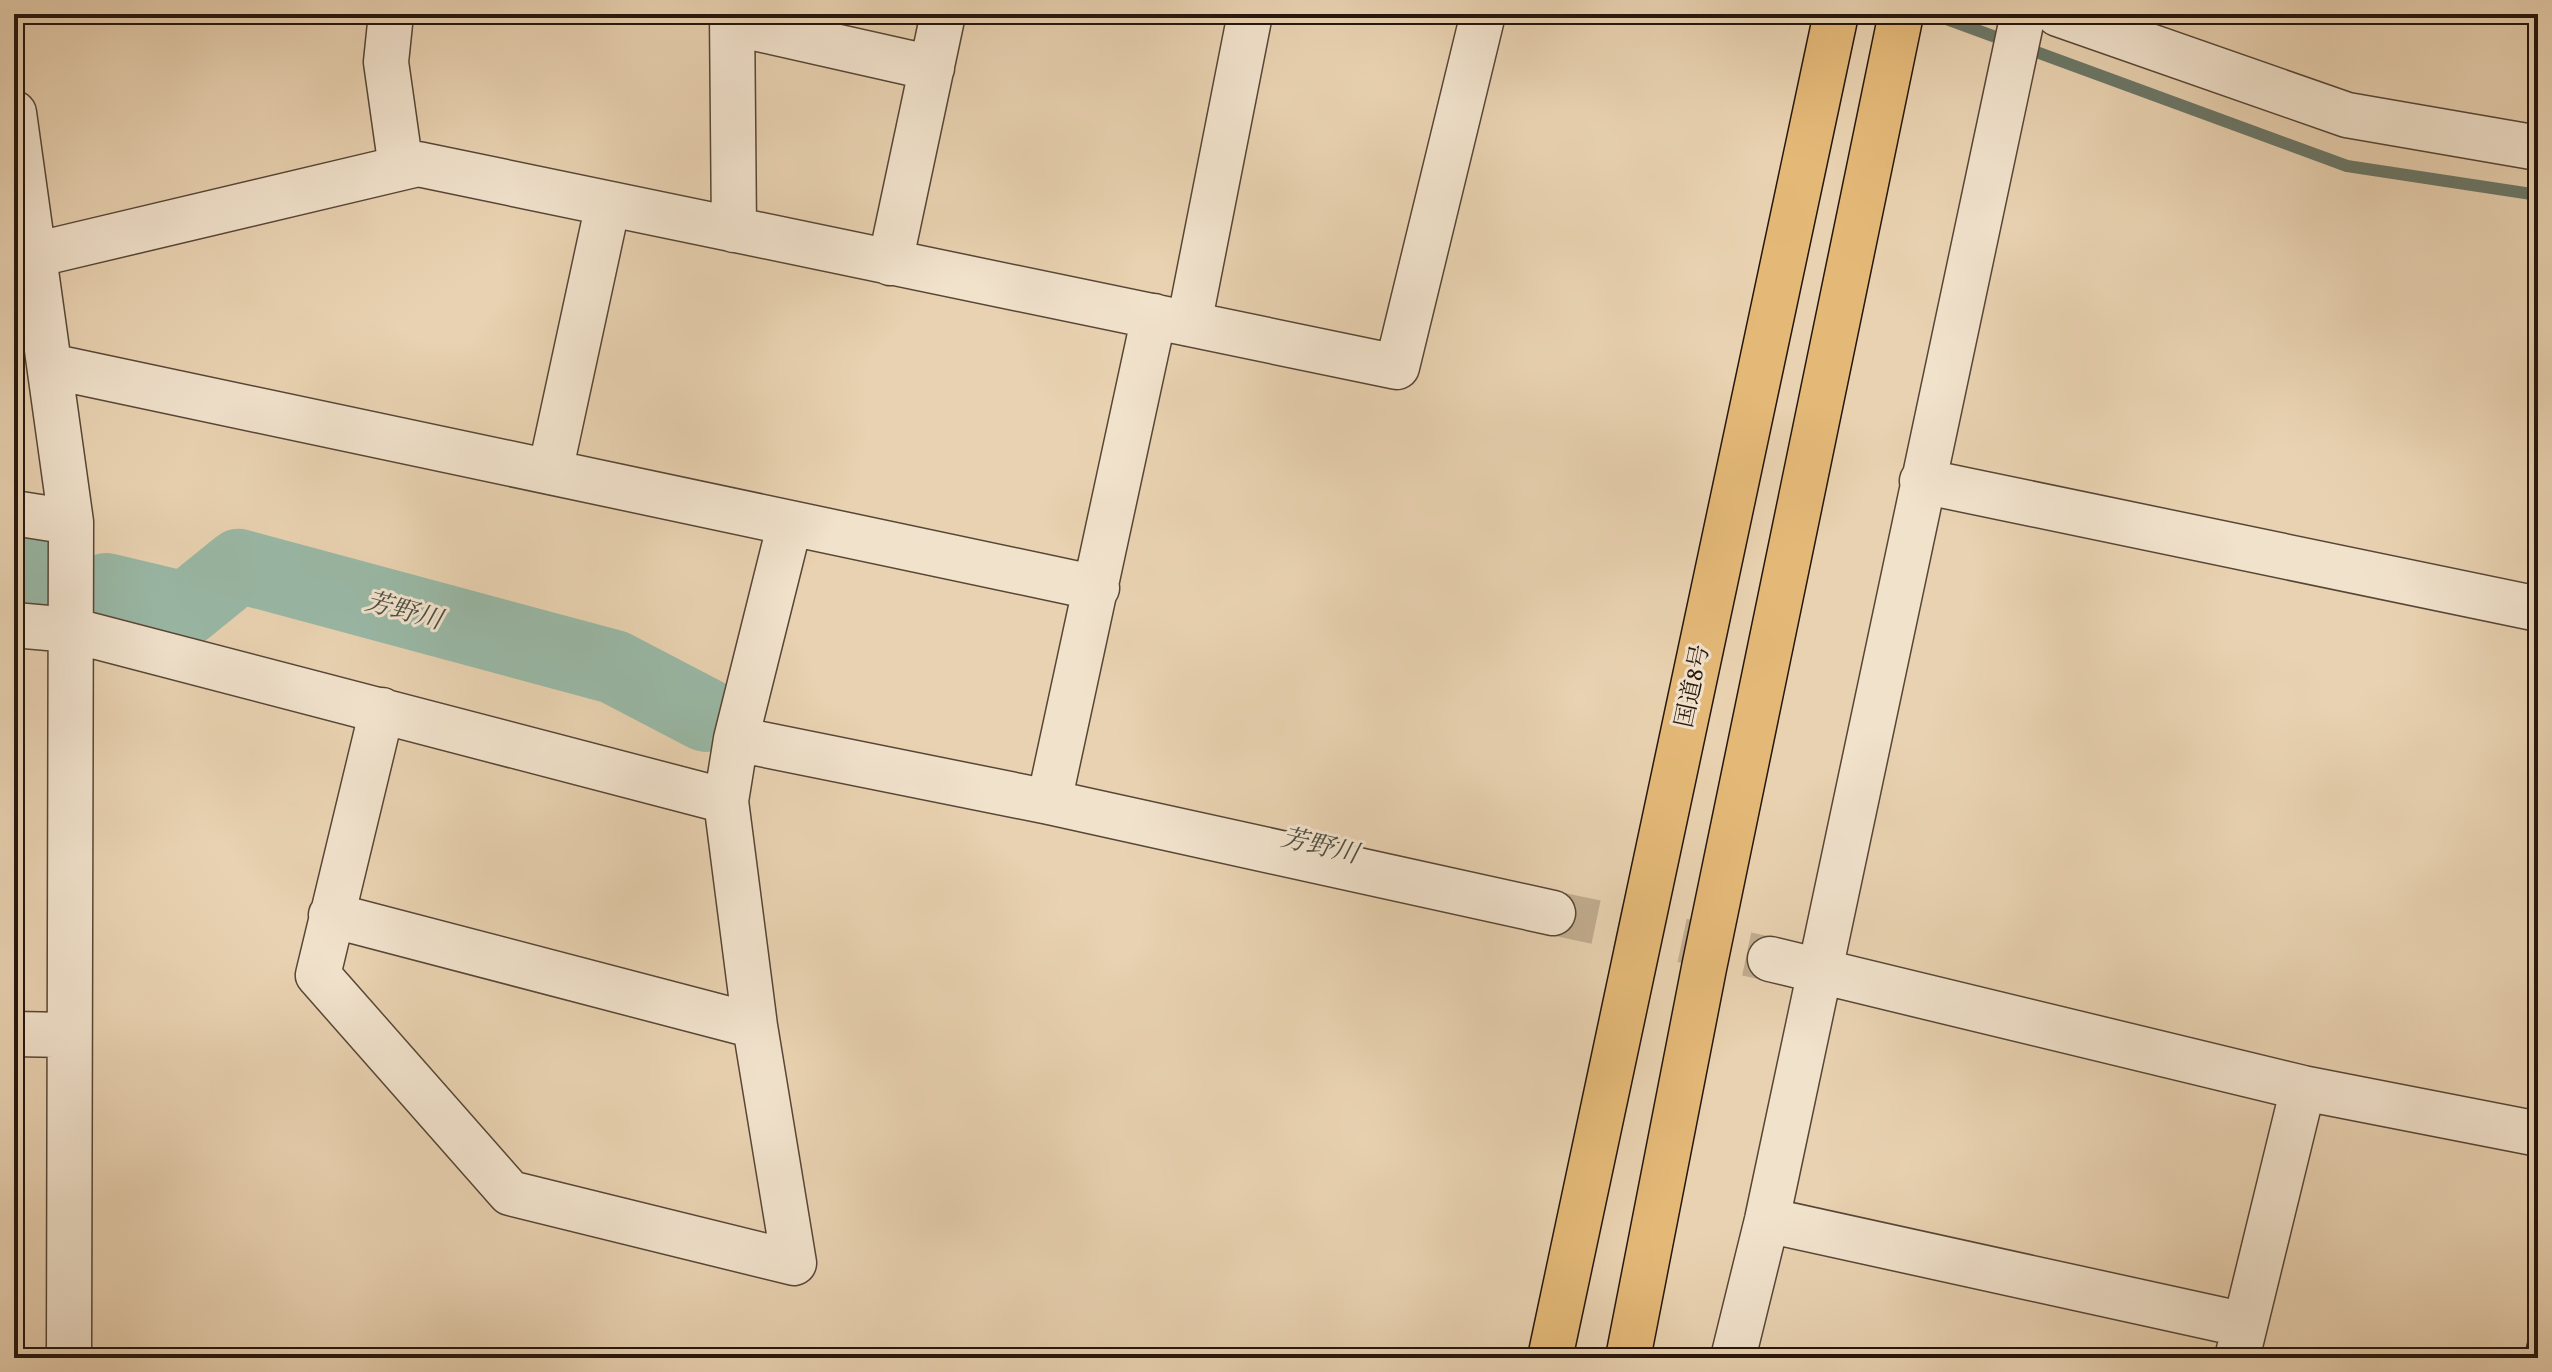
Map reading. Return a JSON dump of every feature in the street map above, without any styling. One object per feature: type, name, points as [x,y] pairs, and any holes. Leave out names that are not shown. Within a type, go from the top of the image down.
[{"type":"highway","name":"国道8号","points":[[1550,1358],[1836,14]]},
{"type":"highway","points":[[1628,1358],[1704,968],[1900,18]]},
{"type":"street","points":[[391,14],[386,62],[401,168]]},
{"type":"street","points":[[890,263],[943,14]]},
{"type":"street","points":[[1049,802],[1097,588],[1172,320],[1250,14]]},
{"type":"street","points":[[34,255],[418,164],[1397,367],[1483,14]]},
{"type":"street","points":[[1733,1358],[1767,1220],[2023,14]]},
{"type":"street","points":[[2058,14],[2347,115],[2538,148]]},
{"type":"street","points":[[734,230],[732,19],[932,68]]},
{"type":"street","points":[[14,113],[71,522],[69,1358]]},
{"type":"street","points":[[550,472],[608,204]]},
{"type":"street","points":[[50,366],[1097,588]]},
{"type":"street","points":[[1922,481],[2538,609]]},
{"type":"street","points":[[14,513],[71,522]]},
{"type":"street","points":[[382,710],[318,975],[510,1193],[794,1263],[755,1026],[726,801],[736,739],[790,523]]},
{"type":"street","points":[[14,625],[71,630],[726,801]]},
{"type":"street","points":[[736,739],[1049,802],[1553,913]]},
{"type":"street","points":[[331,915],[755,1026]]},
{"type":"street","points":[[1770,959],[2303,1088],[2538,1134]]},
{"type":"street","points":[[14,1034],[68,1035]]},
{"type":"street","points":[[1767,1220],[2241,1341],[2303,1088]]},
{"type":"path","points":[[2526,1358],[2538,1304]]},
{"type":"waterway","points":[[1933,14],[2347,166],[2538,195]]},
{"type":"waterway","name":"芳野川","points":[[106,590],[186,609],[239,566],[614,667],[706,715]]},
{"type":"waterway","name":"芳野川","points":[[14,570],[36,575]]},
{"type":"tunnel","points":[[1553,913],[1770,959]]}]
